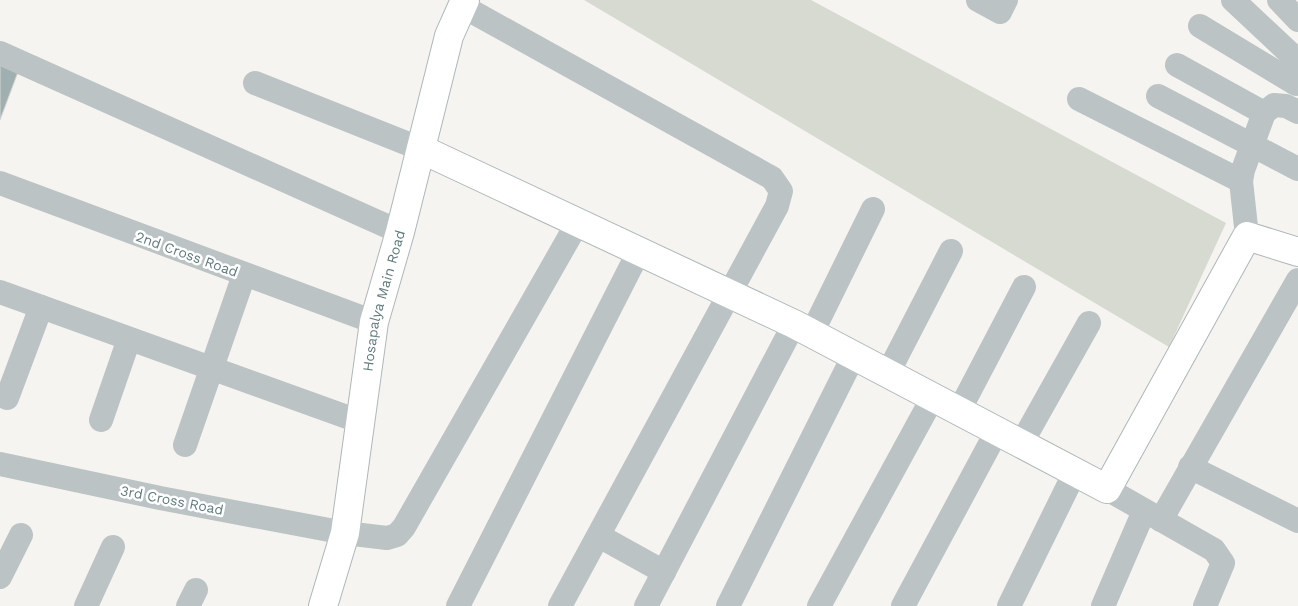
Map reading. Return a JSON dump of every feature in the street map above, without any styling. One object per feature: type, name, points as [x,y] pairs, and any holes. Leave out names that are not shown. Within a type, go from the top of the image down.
[{"type":"street","points":[[978,0],[1000,12],[1006,0]]},
{"type":"street","points":[[1233,0],[1297,75]]},
{"type":"street","points":[[1280,0],[1298,20]]},
{"type":"street","points":[[463,3],[772,178],[781,191],[777,206],[728,293],[560,606]]},
{"type":"street","name":"Hosapalya Main Road","points":[[323,606],[345,532],[374,322],[400,232],[449,36],[463,3]]},
{"type":"street","points":[[1200,26],[1297,75]]},
{"type":"street","points":[[0,53],[400,232]]},
{"type":"street","points":[[1177,65],[1283,110]]},
{"type":"street","points":[[1107,489],[1247,236],[1241,181],[1252,146],[1283,110],[1297,75]]},
{"type":"street","points":[[255,83],[421,149],[640,251],[803,329],[1107,489],[1214,550],[1223,562],[1211,604]]},
{"type":"street","points":[[1158,96],[1298,169]]},
{"type":"street","points":[[1079,99],[1241,181]]},
{"type":"street","name":"2nd Cross Road","points":[[0,183],[374,322]]},
{"type":"street","points":[[646,606],[873,209]]},
{"type":"street","name":"3rd Cross Road","points":[[0,464],[160,498],[345,532],[387,538],[397,535],[404,526],[578,222]]},
{"type":"street","points":[[1247,236],[1298,252]]},
{"type":"street","points":[[458,606],[640,251]]},
{"type":"street","points":[[888,373],[951,251]]},
{"type":"street","points":[[185,445],[244,275]]},
{"type":"street","points":[[1103,606],[1153,515],[1190,466],[1298,280]]},
{"type":"street","points":[[959,411],[1024,287]]},
{"type":"street","points":[[0,292],[361,422]]},
{"type":"street","points":[[8,398],[41,307]]},
{"type":"street","points":[[1021,444],[1089,323]]},
{"type":"street","points":[[101,420],[129,339]]},
{"type":"street","points":[[736,603],[854,356]]},
{"type":"street","points":[[819,606],[933,397]]},
{"type":"street","points":[[903,606],[997,431]]},
{"type":"street","points":[[1190,466],[1298,521]]},
{"type":"street","points":[[1009,606],[1075,472]]},
{"type":"street","points":[[0,577],[21,535]]},
{"type":"street","points":[[599,536],[664,572]]},
{"type":"street","points":[[86,606],[113,547]]},
{"type":"shaded area","points":[[584,0],[811,0],[1226,223],[1169,347]]},
{"type":"building","points":[[0,65],[18,72],[0,120]]}]
